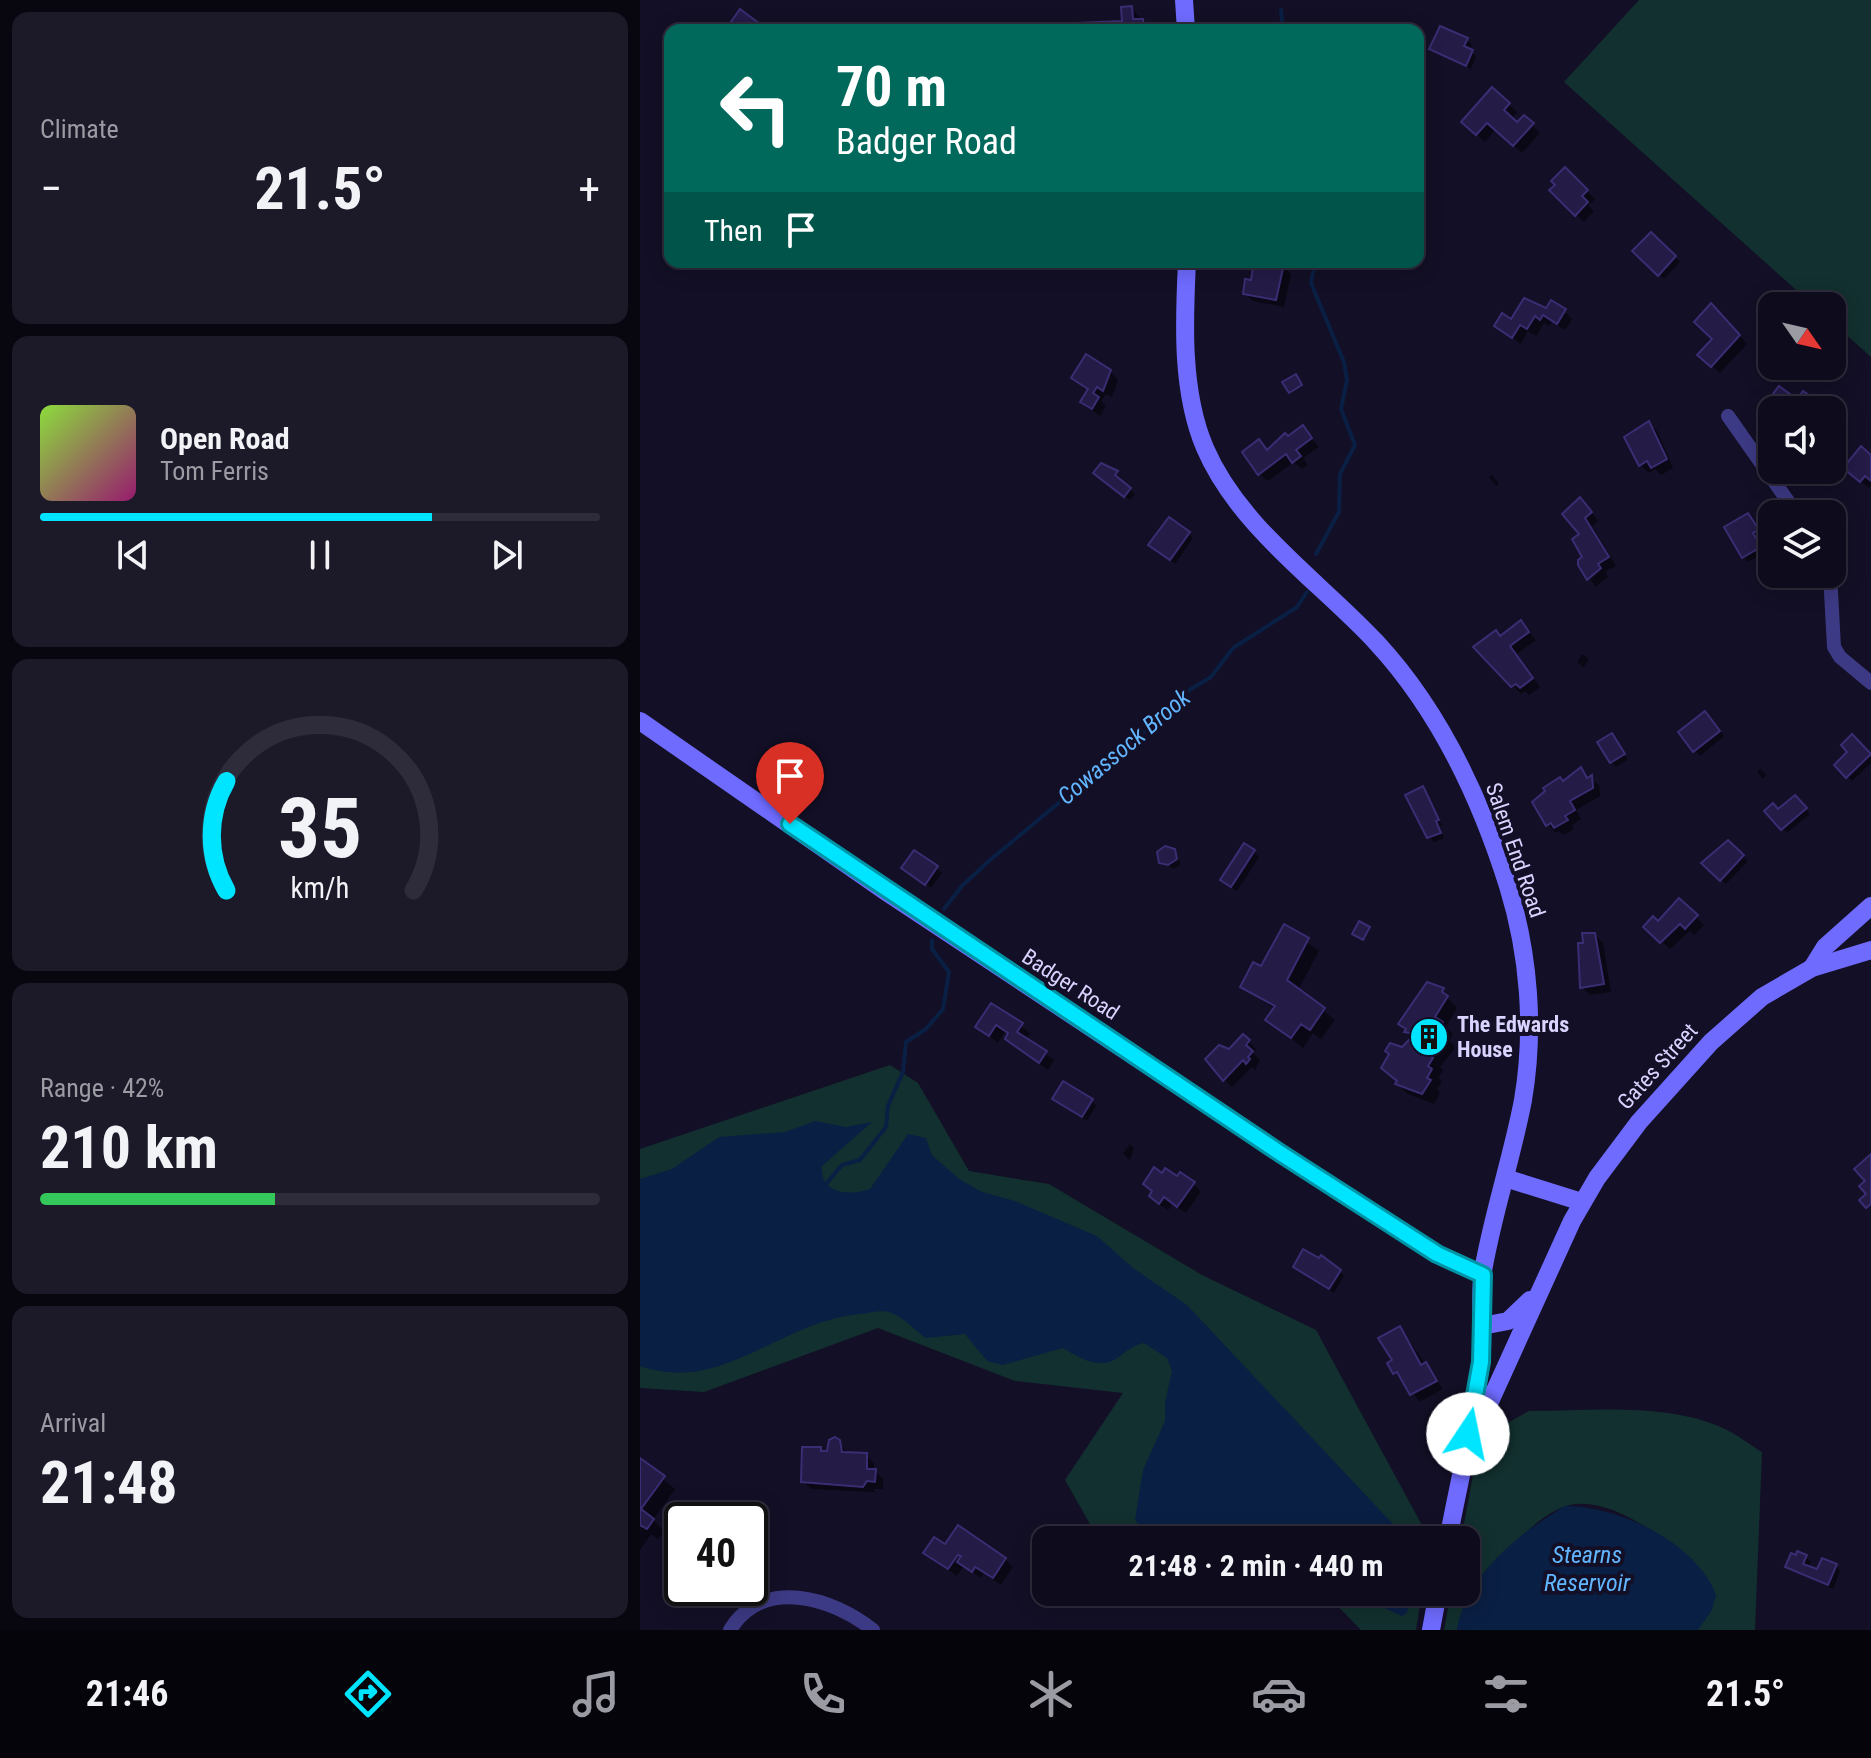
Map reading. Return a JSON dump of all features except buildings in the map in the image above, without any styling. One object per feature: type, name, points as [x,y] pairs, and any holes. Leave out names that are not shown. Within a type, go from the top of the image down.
[{"type":"street","points":[[1184,0],[1186,24]]},
{"type":"street","name":"Salem End Road","points":[[1187,268],[1188,372],[1197,427],[1206,451],[1249,515],[1373,638],[1417,692],[1451,747],[1503,871],[1525,967],[1528,1046],[1523,1099],[1483,1275],[1481,1362],[1451,1526]]},
{"type":"street","points":[[1728,416],[1787,500]]},
{"type":"street","points":[[1831,588],[1834,647],[1840,657],[1871,683]]},
{"type":"street","name":"Badger Road","points":[[640,721],[885,891],[1280,1153],[1437,1254],[1483,1275]]},
{"type":"street","points":[[1812,968],[1831,941],[1871,906]]},
{"type":"street","name":"Gates Street","points":[[1463,1459],[1582,1202],[1627,1136],[1711,1042],[1770,991],[1812,968],[1871,950]]},
{"type":"street","points":[[1505,1178],[1582,1202]]},
{"type":"street","name":"Gates Street","points":[[1482,1326],[1503,1323],[1516,1316],[1543,1282]]},
{"type":"street","points":[[730,1630],[748,1608],[783,1596],[825,1604],[873,1630]]},
{"type":"street","points":[[1431,1630],[1435,1606]]},
{"type":"green space","points":[[1639,0],[1871,0],[1871,357],[1846,335],[1846,292],[1798,292],[1564,82]]},
{"type":"green space","points":[[890,1065],[918,1083],[969,1171],[1049,1184],[1202,1275],[1316,1330],[1422,1526],[1091,1526],[1065,1480],[1123,1393],[1015,1381],[878,1328],[704,1392],[640,1388],[640,1149]]},
{"type":"green space","points":[[1529,1411],[1654,1411],[1703,1420],[1735,1434],[1762,1452],[1755,1630],[1698,1630],[1703,1572],[1639,1523],[1600,1506],[1581,1504],[1556,1510],[1518,1539],[1480,1582],[1480,1526],[1464,1526],[1477,1453],[1485,1435]]},
{"type":"green space","points":[[1338,1606],[1420,1606],[1416,1630],[1361,1630]]},
{"type":"green space","points":[[1448,1606],[1466,1606],[1457,1630],[1444,1630]]},
{"type":"water","points":[[815,1121],[846,1127],[872,1122],[822,1166],[826,1182],[837,1191],[870,1189],[908,1134],[926,1138],[932,1155],[959,1179],[982,1192],[1015,1201],[1097,1236],[1133,1268],[1187,1305],[1395,1526],[1139,1526],[1135,1519],[1143,1470],[1165,1421],[1165,1402],[1172,1371],[1167,1358],[1144,1343],[1108,1362],[1088,1361],[1063,1348],[1003,1365],[987,1361],[965,1334],[926,1338],[900,1317],[880,1311],[831,1319],[751,1354],[698,1371],[670,1372],[640,1366],[640,1179],[672,1169],[719,1137],[785,1132]]},
{"type":"water","name":"Stearns Reservoir","points":[[1565,1506],[1609,1512],[1631,1520],[1674,1544],[1692,1559],[1716,1595],[1712,1610],[1698,1630],[1457,1630],[1464,1606],[1480,1606],[1480,1578],[1483,1574],[1530,1529]]},
{"type":"water","points":[[1380,1606],[1408,1606],[1407,1613],[1402,1616]]},
{"type":"waterway","name":"Cowassock Brook","points":[[1281,10],[1282,24]]},
{"type":"waterway","name":"Cowassock Brook","points":[[1314,268],[1311,283],[1344,362],[1347,380],[1341,409],[1355,445],[1340,474],[1339,512],[1316,554]]},
{"type":"waterway","name":"Cowassock Brook","points":[[944,909],[962,886],[990,860],[1149,728],[1181,695],[1211,677],[1233,648],[1297,607],[1307,592]]},
{"type":"waterway","name":"Cowassock Brook","points":[[826,1184],[842,1165],[860,1160],[886,1127],[888,1106],[903,1072],[906,1042],[926,1029],[943,1009],[949,972],[932,949],[932,940]]},
{"type":"place","name":"The Edwards House","points":[[1429,1037]]},
{"type":"route","points":[[790,824],[885,891],[1280,1153],[1437,1254],[1483,1275],[1481,1362],[1468,1434]]}]
